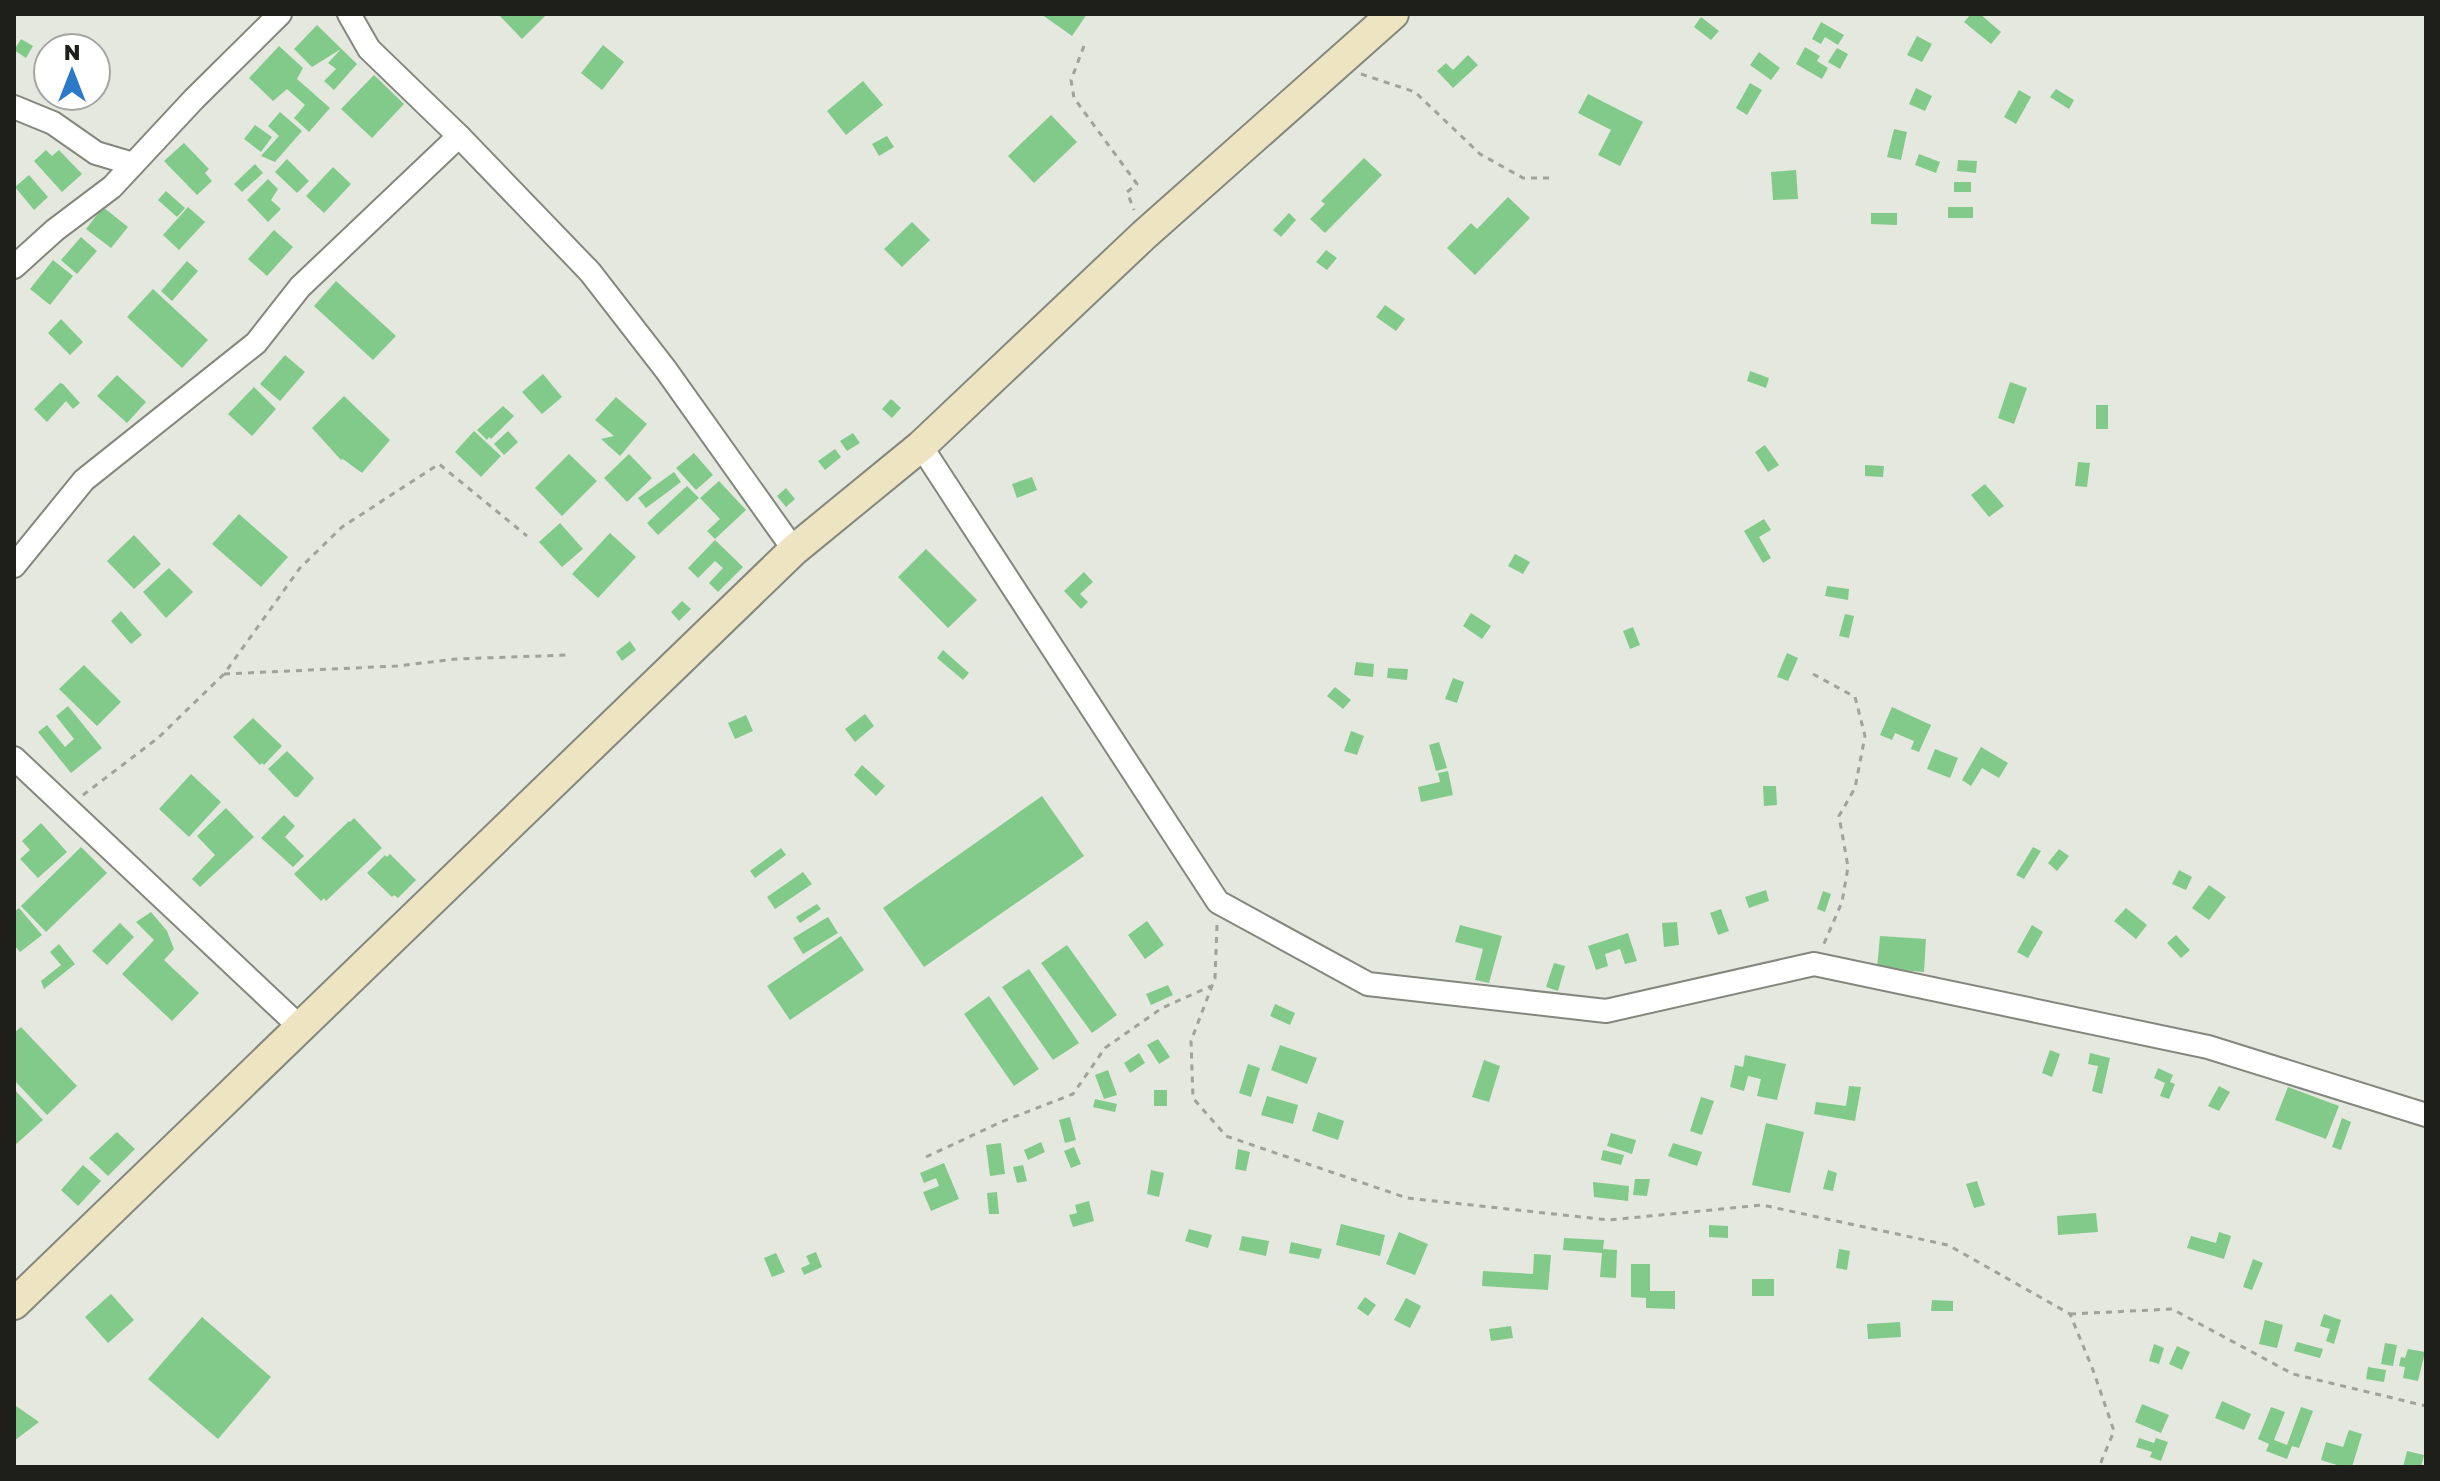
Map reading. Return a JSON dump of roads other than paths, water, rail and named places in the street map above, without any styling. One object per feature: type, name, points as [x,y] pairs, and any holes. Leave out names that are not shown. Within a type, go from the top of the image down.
[{"type":"main road","points":[[14,1304],[794,550],[921,446],[1144,235],[1388,16]]},
{"type":"street","points":[[14,267],[55,230],[112,187],[279,14]]},
{"type":"street","points":[[349,14],[369,49],[459,136],[590,272],[666,370],[794,550]]},
{"type":"street","points":[[14,107],[53,123],[96,153],[133,164]]},
{"type":"street","points":[[14,566],[84,480],[256,343],[300,287],[459,136]]},
{"type":"street","points":[[921,446],[1218,902],[1368,984],[1606,1011],[1814,964],[2208,1047],[2426,1115]]},
{"type":"street","points":[[14,758],[301,1028]]}]
